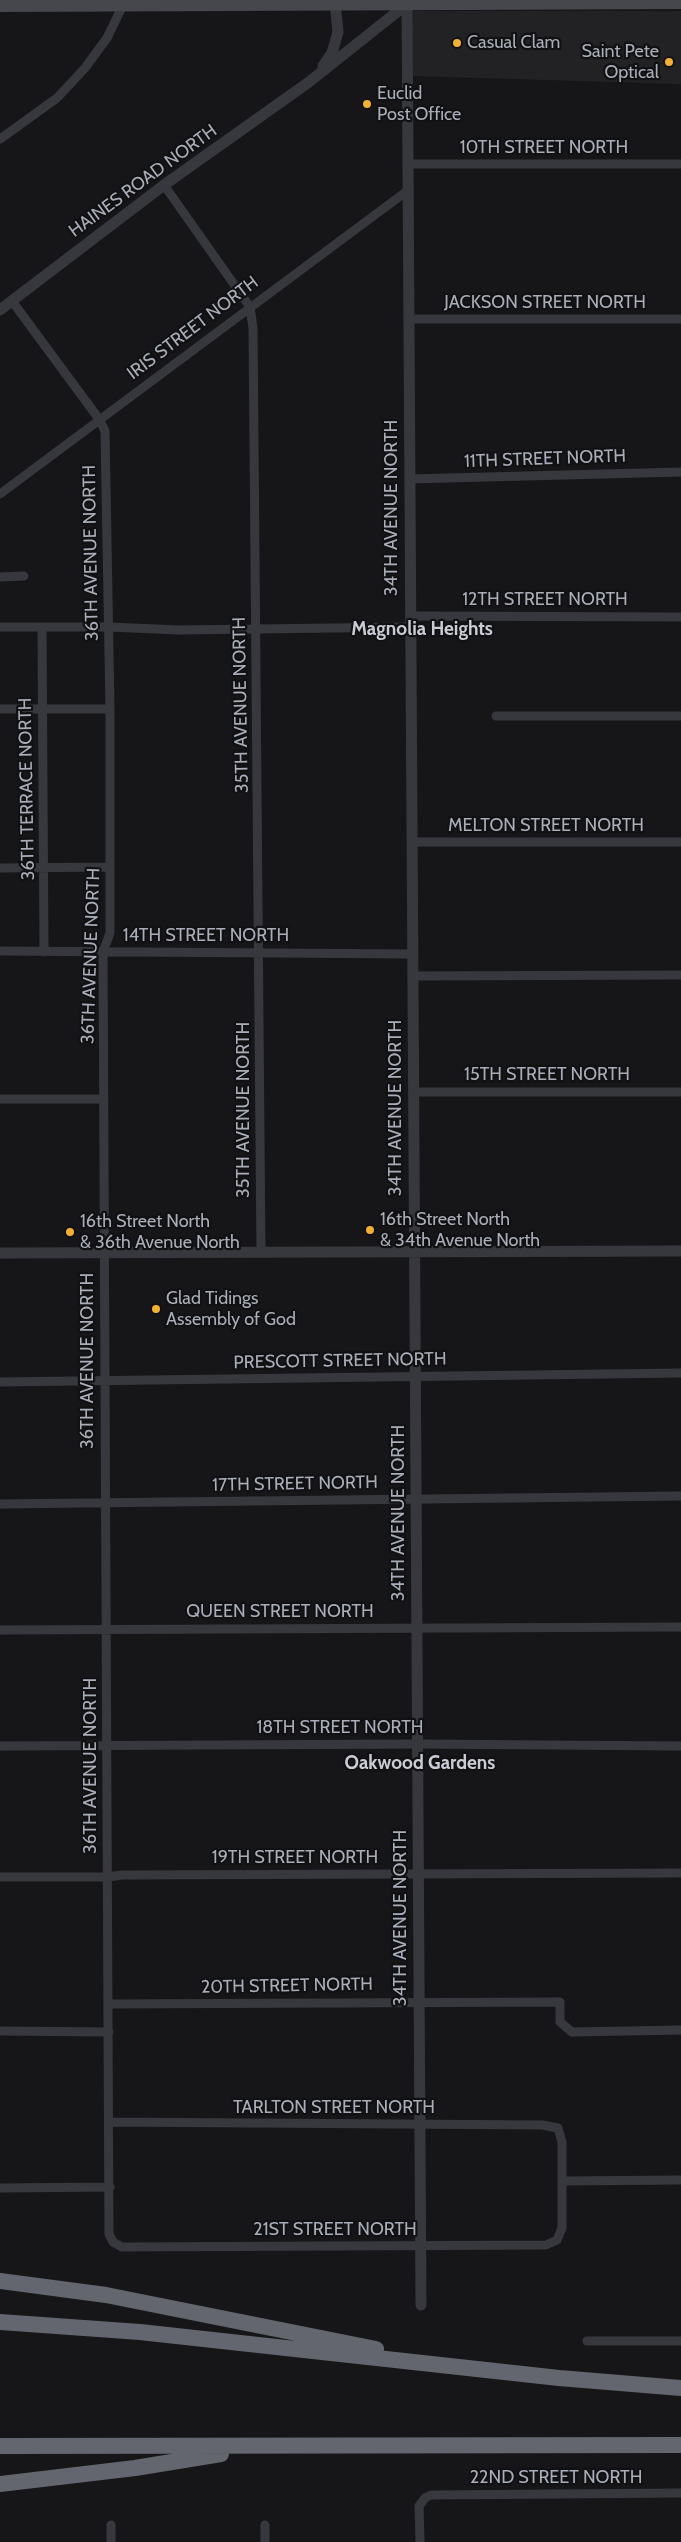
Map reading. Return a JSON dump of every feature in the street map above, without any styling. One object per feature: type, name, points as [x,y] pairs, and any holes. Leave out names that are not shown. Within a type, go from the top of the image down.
[{"type":"highway","points":[[0,2281],[115,2297],[327,2338],[464,2368]]},
{"type":"highway","points":[[0,2322],[140,2332],[464,2368],[681,2388]]},
{"type":"highway","points":[[0,2446],[681,2445]]},
{"type":"highway","points":[[0,2484],[135,2468],[266,2446]]},
{"type":"main road","points":[[0,6],[28,3],[681,3]]},
{"type":"street","name":"HAINES ROAD NORTH","points":[[309,82],[332,53],[338,32],[334,2]]},
{"type":"street","name":"HAINES ROAD NORTH","points":[[0,310],[164,185],[309,82],[407,2]]},
{"type":"street","name":"34TH AVENUE NORTH","points":[[407,2],[421,2305]]},
{"type":"street","points":[[0,139],[57,98],[85,68],[107,38],[124,3]]},
{"type":"street","name":"10TH STREET NORTH","points":[[407,164],[681,164]]},
{"type":"street","name":"35TH AVENUE NORTH","points":[[164,185],[250,307],[253,328],[261,1252]]},
{"type":"street","name":"IRIS STREET NORTH","points":[[0,494],[408,191]]},
{"type":"street","name":"36TH AVENUE NORTH","points":[[12,301],[99,419],[105,431],[110,709],[110,933],[103,952],[103,1253],[109,2234],[113,2242]]},
{"type":"street","name":"JACKSON STREET NORTH","points":[[408,319],[681,319]]},
{"type":"street","name":"11TH STREET NORTH","points":[[409,479],[681,472]]},
{"type":"street","points":[[0,576],[24,576]]},
{"type":"street","name":"12TH STREET NORTH","points":[[0,627],[256,630],[410,622],[681,617]]},
{"type":"street","name":"36TH TERRACE NORTH","points":[[42,627],[44,952]]},
{"type":"street","points":[[0,709],[110,709]]},
{"type":"street","points":[[496,716],[681,716]]},
{"type":"street","name":"MELTON STREET NORTH","points":[[412,842],[681,842]]},
{"type":"street","points":[[0,868],[110,867]]},
{"type":"street","name":"14TH STREET NORTH","points":[[0,951],[412,954]]},
{"type":"street","points":[[413,976],[681,975]]},
{"type":"street","name":"15TH STREET NORTH","points":[[413,1092],[681,1092]]},
{"type":"street","points":[[0,1099],[104,1099]]},
{"type":"street","points":[[0,1253],[681,1251]]},
{"type":"street","name":"PRESCOTT STREET NORTH","points":[[0,1382],[681,1373]]},
{"type":"street","name":"17TH STREET NORTH","points":[[0,1504],[681,1496]]},
{"type":"street","name":"QUEEN STREET NORTH","points":[[0,1630],[681,1627]]},
{"type":"street","name":"18TH STREET NORTH","points":[[0,1746],[418,1744],[681,1746]]},
{"type":"street","name":"19TH STREET NORTH","points":[[0,1878],[108,1877],[122,1874],[681,1873]]},
{"type":"street","name":"20TH STREET NORTH","points":[[109,2004],[419,2001],[560,2002],[560,2022],[572,2032],[681,2030]]},
{"type":"street","points":[[0,2031],[109,2032]]},
{"type":"street","name":"TARLTON STREET NORTH","points":[[109,2122],[542,2125],[558,2128],[562,2142],[562,2181]]},
{"type":"street","points":[[562,2181],[681,2180]]},
{"type":"street","name":"21ST STREET NORTH","points":[[113,2242],[122,2248],[546,2245],[557,2240],[562,2228],[562,2181]]},
{"type":"street","points":[[0,2188],[110,2188]]},
{"type":"street","points":[[587,2341],[681,2341]]},
{"type":"street","name":"22ND STREET NORTH","points":[[420,2542],[419,2506],[425,2498],[431,2495],[681,2493]]},
{"type":"street","points":[[111,2525],[111,2542]]},
{"type":"street","points":[[265,2525],[265,2542]]},
{"type":"shaded area","points":[[413,11],[681,11],[681,84],[413,76]]},
{"type":"place","name":"Casual Clam","points":[[457,43]]},
{"type":"place","name":"Saint Pete Optical","points":[[669,62]]},
{"type":"place","name":"Euclid Post Office","points":[[367,104]]},
{"type":"place","name":"16th Street North & 34th Avenue North","points":[[370,1230]]},
{"type":"place","name":"16th Street North & 36th Avenue North","points":[[70,1232]]},
{"type":"place","name":"Glad Tidings Assembly of God","points":[[156,1309]]},
{"type":"district","name":"Magnolia Heights","points":[[422,629]]},
{"type":"district","name":"Oakwood Gardens","points":[[420,1763]]}]
